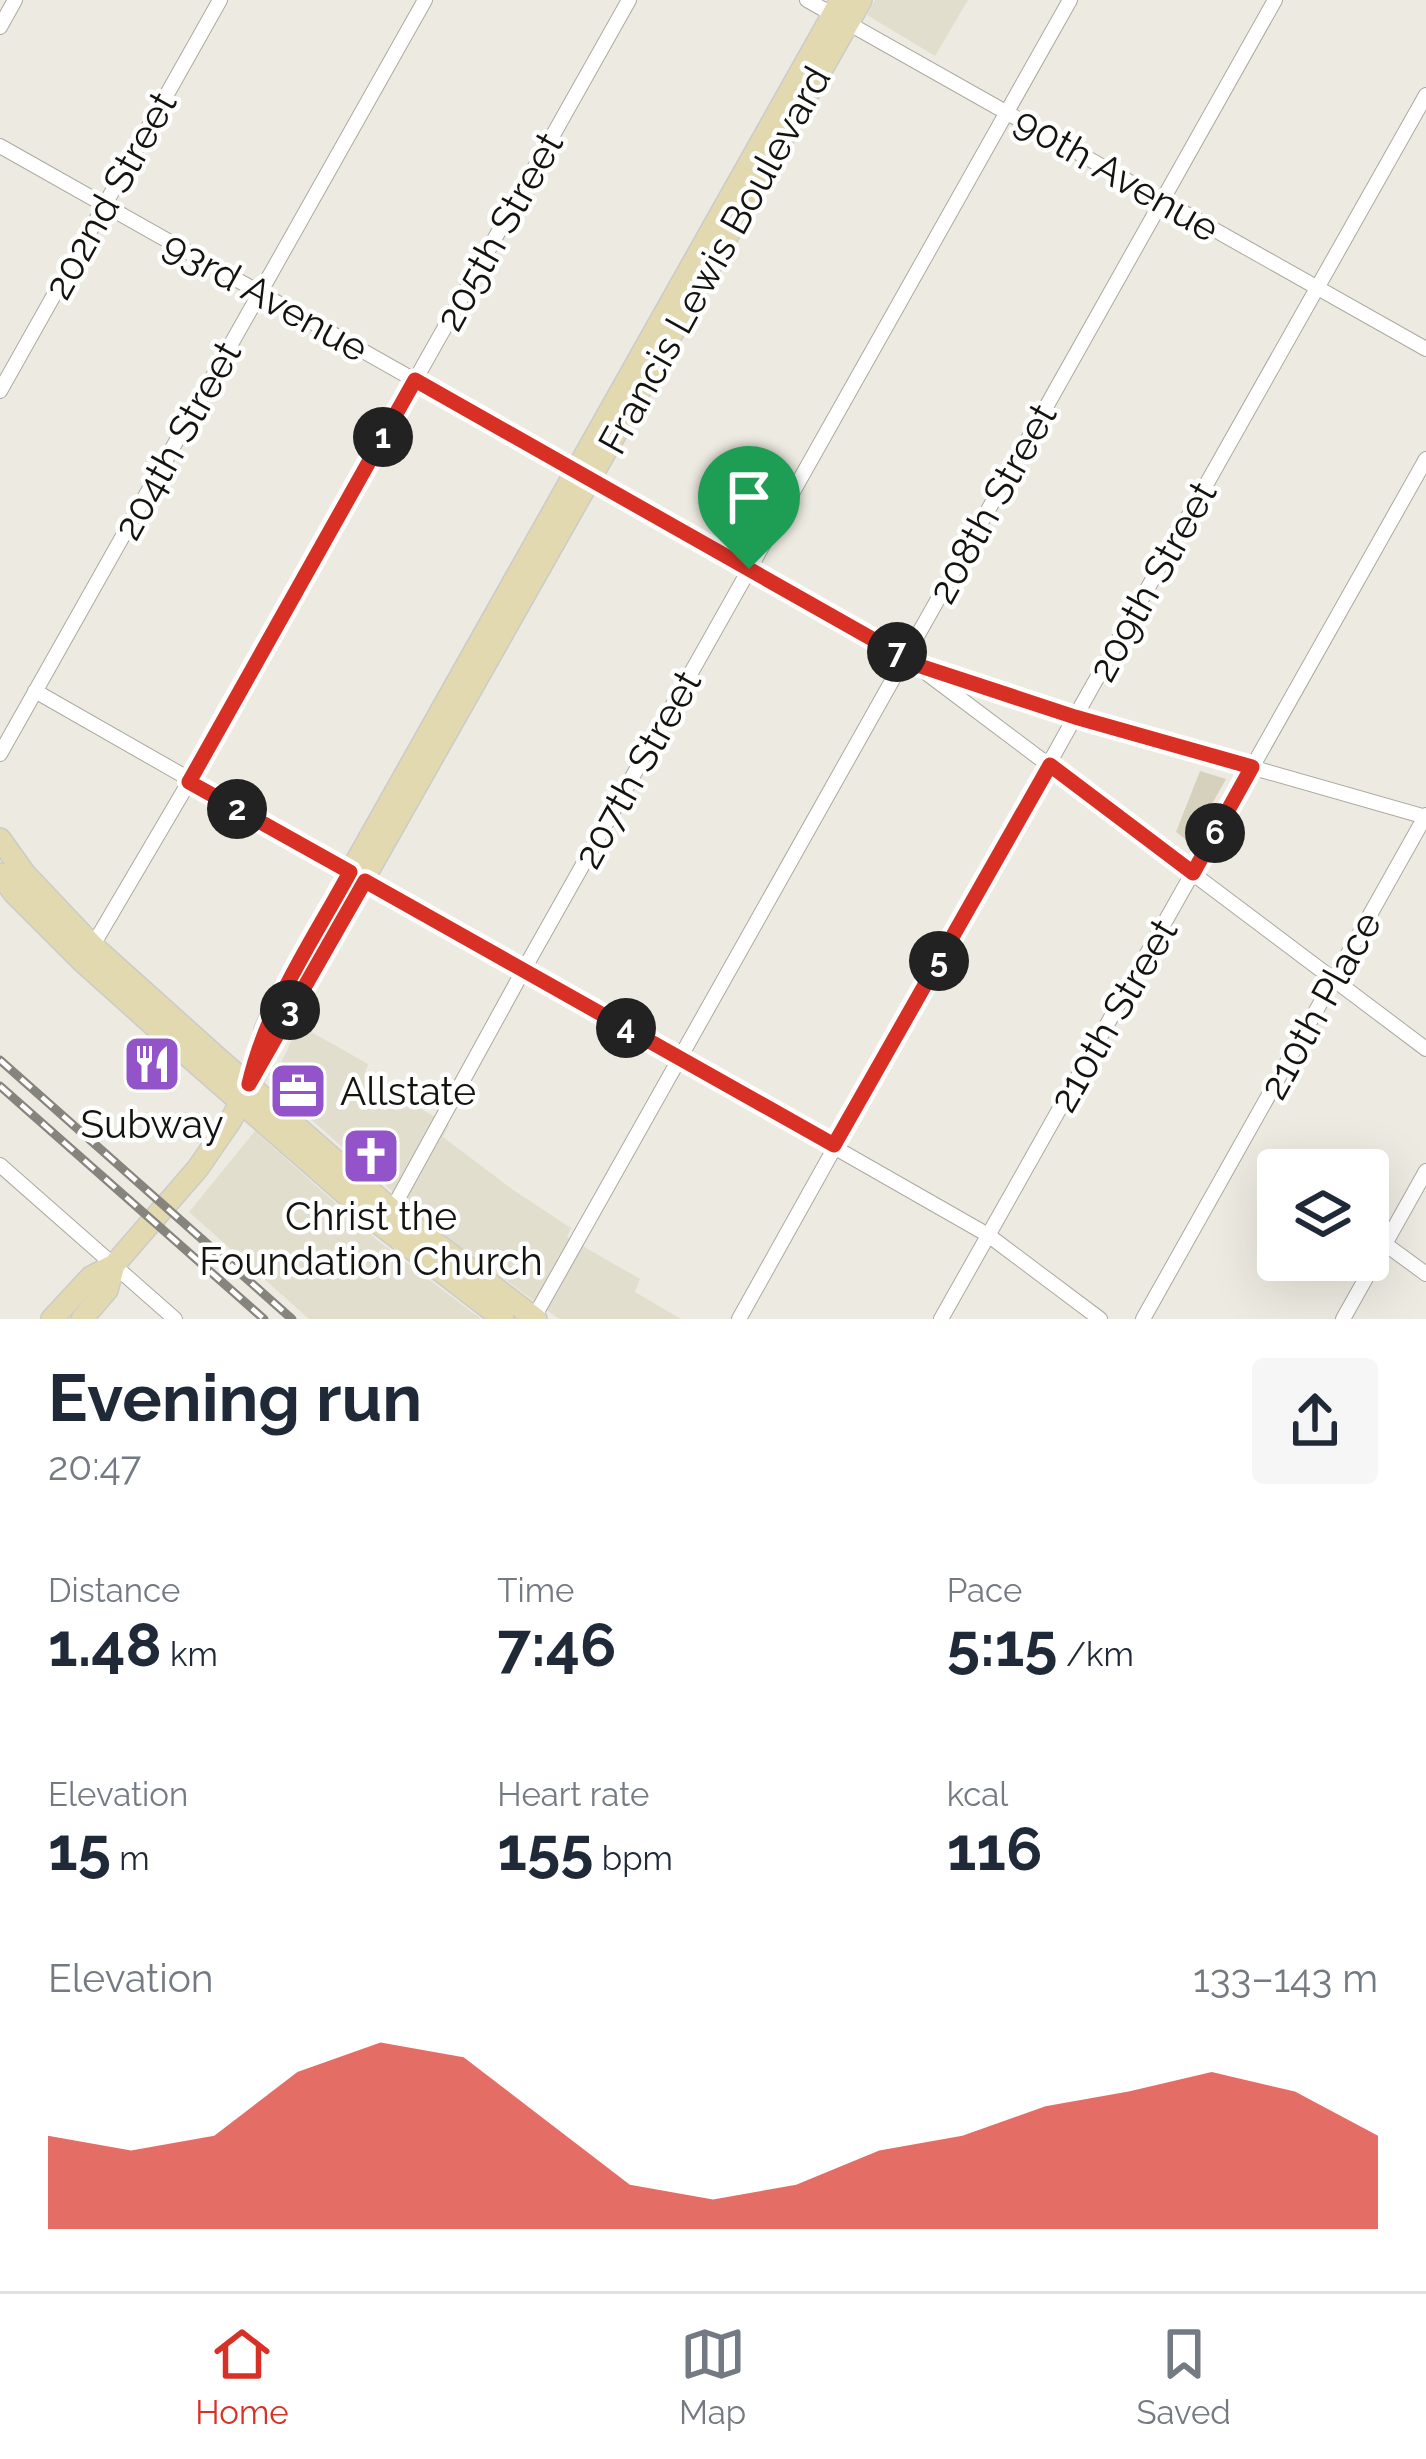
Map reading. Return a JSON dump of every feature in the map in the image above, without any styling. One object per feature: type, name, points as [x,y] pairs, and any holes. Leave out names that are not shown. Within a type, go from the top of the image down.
[{"type":"main road","name":"Francis Lewis Boulevard","points":[[52,1319],[91,1277],[114,1265],[198,1168],[245,1094],[275,1006],[357,876],[840,13],[861,0]]},
{"type":"main road","points":[[0,839],[88,954]]},
{"type":"main road","points":[[0,874],[14,893],[503,1319]]},
{"type":"main road","points":[[387,1218],[534,1318]]},
{"type":"main road","name":"Francis Lewis Boulevard","points":[[82,1319],[107,1291],[114,1265]]},
{"type":"street","points":[[0,27],[15,0]]},
{"type":"street","name":"202nd Street","points":[[0,391],[220,0]]},
{"type":"street","name":"204th Street","points":[[0,754],[425,0]]},
{"type":"street","name":"205th Street","points":[[88,954],[629,0]]},
{"type":"street","name":"90th Avenue","points":[[806,0],[840,13],[1426,349]]},
{"type":"street","name":"207th Street","points":[[387,1218],[1070,0]]},
{"type":"street","name":"208th Street","points":[[534,1318],[1275,0]]},
{"type":"street","name":"209th Street","points":[[739,1319],[1426,95]]},
{"type":"street","name":"93rd Avenue","points":[[0,146],[920,666],[1426,1048]]},
{"type":"street","name":"210th Street","points":[[941,1319],[1426,459]]},
{"type":"street","points":[[920,666],[1075,717],[1426,816]]},
{"type":"street","points":[[35,691],[988,1235],[1100,1319]]},
{"type":"street","name":"210th Place","points":[[1143,1319],[1426,816]]},
{"type":"street","points":[[0,1166],[175,1319]]},
{"type":"street","points":[[1389,1237],[1426,1171]]},
{"type":"street","points":[[1389,1247],[1426,1274]]},
{"type":"street","points":[[1343,1319],[1364,1281]]},
{"type":"shaded area","points":[[875,0],[968,0],[935,56],[867,15]]},
{"type":"shaded area","points":[[1200,771],[1226,779],[1190,843],[1176,832]]},
{"type":"shaded area","points":[[299,1025],[368,1064],[364,1076],[449,1125],[443,1137],[571,1228],[567,1237],[640,1279],[635,1292],[681,1319],[559,1319],[428,1223],[271,1084]]},
{"type":"shaded area","points":[[255,1131],[377,1240],[481,1319],[309,1319],[189,1212]]},
{"type":"railway","points":[[0,1060],[292,1319]]},
{"type":"railway","points":[[0,1086],[264,1319]]},
{"type":"place","name":"Subway","points":[[152,1064]]},
{"type":"place","name":"Allstate","points":[[298,1091]]},
{"type":"place","name":"Christ the Foundation Church","points":[[371,1156]]},
{"type":"route","points":[[415,380],[749,569],[920,666],[1075,717],[1252,767],[1193,873],[1050,765],[834,1145],[365,881],[249,1084],[257,1048],[275,1006],[350,872],[189,782],[415,380]]}]
